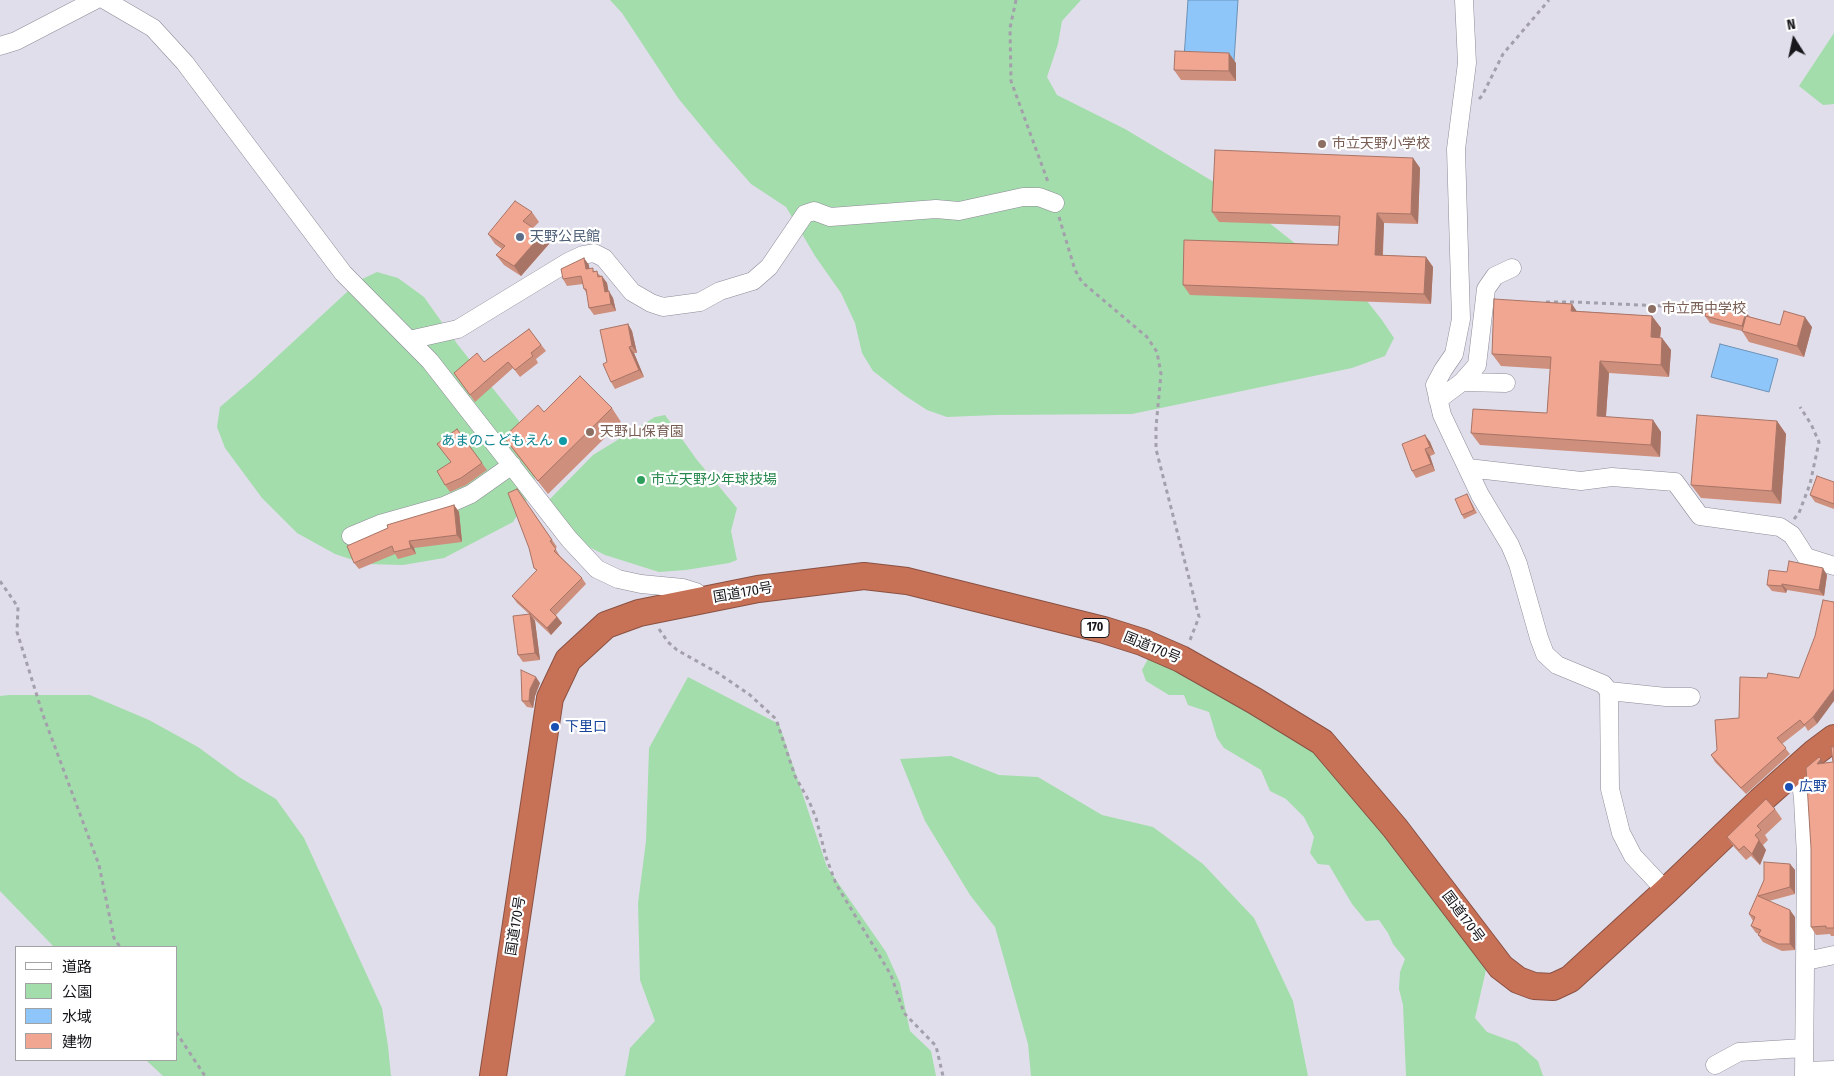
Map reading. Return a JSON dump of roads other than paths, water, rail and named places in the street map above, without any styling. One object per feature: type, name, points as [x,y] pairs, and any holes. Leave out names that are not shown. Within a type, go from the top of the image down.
[{"type":"highway","name":"国道170号","points":[[494,1076],[550,698],[568,660],[606,626],[638,613],[758,589],[864,576],[908,581],[1104,630],[1142,642],[1181,659],[1255,700],[1322,742],[1395,828],[1501,968],[1518,980],[1534,986],[1553,987],[1570,979],[1760,801],[1834,737]]},
{"type":"street","points":[[0,46],[16,41],[95,0]]},
{"type":"street","points":[[105,0],[153,28],[185,64],[343,273],[430,361],[569,539],[598,569],[618,579],[641,584],[683,588],[696,592],[703,600]]},
{"type":"street","points":[[1464,0],[1466,63],[1456,149],[1461,319],[1454,354],[1435,385],[1438,400],[1442,415],[1480,495],[1510,545],[1518,564],[1545,654],[1557,665],[1603,684],[1609,691],[1610,789],[1621,833],[1633,856],[1666,891]]},
{"type":"street","points":[[409,340],[458,329],[568,262],[583,255],[594,253],[604,258],[632,292],[651,303],[663,307],[700,302],[720,291],[753,281],[769,267],[805,214],[814,211],[830,217],[936,209],[959,212],[1023,197],[1039,198],[1055,203]]},
{"type":"street","points":[[1438,400],[1462,382],[1477,365],[1486,289],[1495,276],[1512,268]]},
{"type":"street","points":[[1462,382],[1506,383]]},
{"type":"street","points":[[351,536],[380,524],[444,506],[471,494],[512,466]]},
{"type":"street","points":[[1468,468],[1581,481],[1612,477],[1675,482],[1700,516],[1780,527],[1792,534],[1806,557],[1834,566]]},
{"type":"street","points":[[1609,691],[1666,697],[1690,696]]},
{"type":"street","points":[[1800,766],[1806,856],[1804,1074],[1834,1070]]},
{"type":"street","points":[[1806,961],[1834,955]]},
{"type":"street","points":[[1715,1064],[1739,1052],[1803,1048]]},
{"type":"water","points":[[1188,0],[1238,0],[1234,61],[1184,58]]},
{"type":"water","points":[[1720,344],[1778,359],[1769,392],[1711,377]]},
{"type":"place","name":"市立天野小学校","points":[[1322,144]]},
{"type":"place","name":"天野公民館","points":[[520,237]]},
{"type":"place","name":"市立西中学校","points":[[1652,309]]},
{"type":"place","name":"天野山保育園","points":[[590,432]]},
{"type":"place","name":"あまのこどもえん","points":[[563,441]]},
{"type":"place","name":"市立天野少年球技場","points":[[641,480]]},
{"type":"place","name":"下里口","points":[[555,727]]},
{"type":"place","name":"広野","points":[[1789,787]]}]
